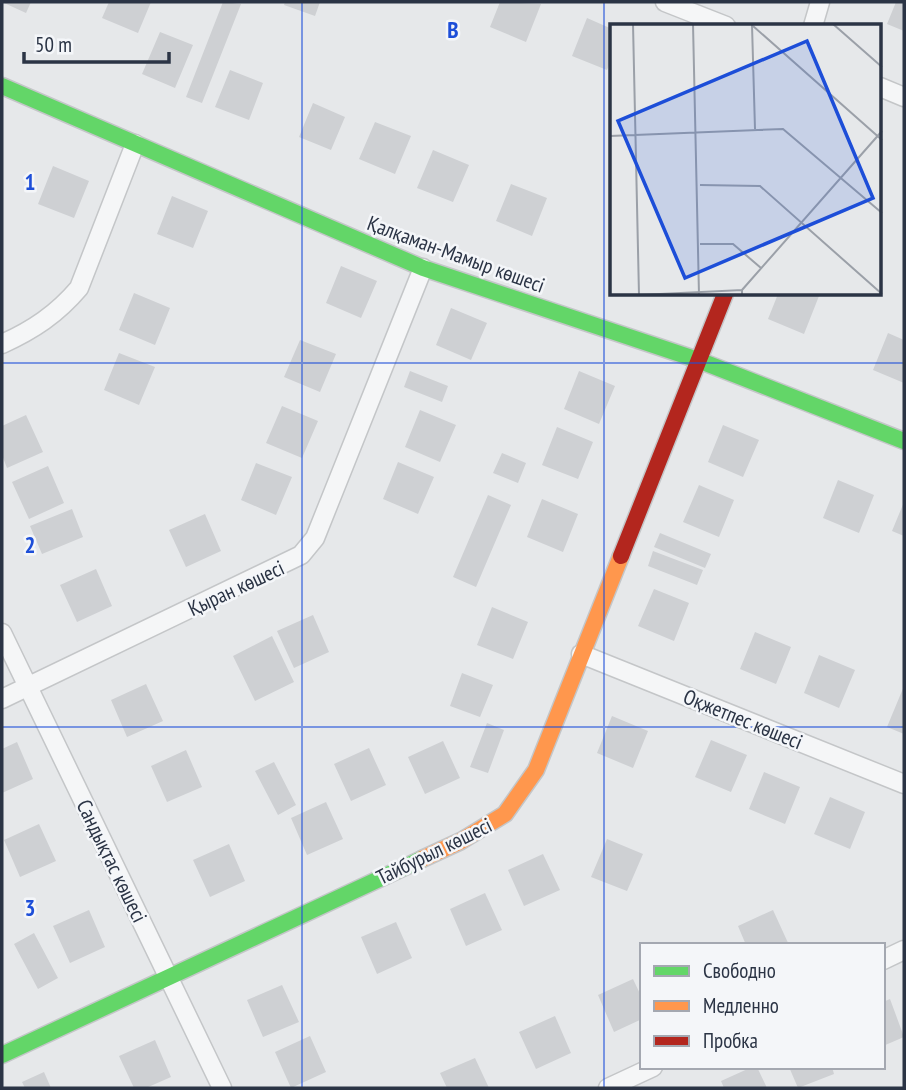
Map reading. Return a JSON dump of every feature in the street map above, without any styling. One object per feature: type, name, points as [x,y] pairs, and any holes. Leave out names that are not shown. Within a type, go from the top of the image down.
[{"type":"street","points":[[665,2],[721,24]]},
{"type":"street","points":[[814,24],[820,2]]},
{"type":"street","name":"Қалқаман-Мамыр көшесі","points":[[2,86],[335,233],[423,268],[698,360],[904,441]]},
{"type":"street","points":[[881,88],[904,97]]},
{"type":"street","points":[[2,344],[31,331],[63,307],[79,288],[135,144]]},
{"type":"street","name":"Қыран көшесі","points":[[2,699],[301,555],[315,538],[423,268]]},
{"type":"street","name":"Тайбурыл көшесі","points":[[2,1055],[461,841],[505,814],[536,770],[724,296]]},
{"type":"street","name":"Сандықтас көшесі","points":[[2,633],[222,1088]]},
{"type":"street","name":"Оқжетпес көшесі","points":[[581,654],[904,784]]},
{"type":"street","points":[[885,959],[904,950]]},
{"type":"street","points":[[608,1088],[649,1069]]},
{"type":"building","points":[[2,2],[31,2],[26,13]]},
{"type":"building","points":[[109,2],[151,2],[138,33],[102,18]]},
{"type":"building","points":[[223,2],[241,4],[202,103],[186,97]]},
{"type":"building","points":[[285,2],[320,2],[315,16],[284,5]]},
{"type":"building","points":[[500,2],[541,4],[526,42],[490,27]]},
{"type":"building","points":[[896,2],[904,2],[904,31],[887,24]]},
{"type":"building","points":[[587,18],[610,28],[610,63],[607,70],[572,56]]},
{"type":"building","points":[[160,32],[193,45],[175,88],[142,74]]},
{"type":"building","points":[[230,70],[263,83],[249,120],[215,107]]},
{"type":"building","points":[[313,103],[345,117],[331,150],[299,137]]},
{"type":"building","points":[[375,122],[411,136],[395,174],[359,159]]},
{"type":"building","points":[[433,150],[469,165],[453,202],[417,188]]},
{"type":"building","points":[[53,166],[89,181],[74,218],[38,204]]},
{"type":"building","points":[[511,184],[547,198],[532,236],[496,221]]},
{"type":"building","points":[[172,196],[208,211],[193,248],[157,234]]},
{"type":"building","points":[[341,266],[377,281],[361,318],[326,303]]},
{"type":"building","points":[[134,293],[170,308],[155,345],[119,330]]},
{"type":"building","points":[[777,296],[819,296],[804,334],[768,319]]},
{"type":"building","points":[[451,308],[487,323],[471,360],[436,345]]},
{"type":"building","points":[[888,333],[904,340],[904,383],[873,370]]},
{"type":"building","points":[[300,340],[336,354],[320,392],[284,377]]},
{"type":"building","points":[[119,353],[155,367],[139,405],[104,390]]},
{"type":"building","points":[[410,371],[448,386],[442,402],[404,387]]},
{"type":"building","points":[[579,371],[615,386],[599,424],[564,409]]},
{"type":"building","points":[[282,406],[318,421],[302,458],[266,443]]},
{"type":"building","points":[[420,410],[456,425],[440,462],[405,447]]},
{"type":"building","points":[[26,415],[43,452],[7,468],[2,455],[2,426]]},
{"type":"building","points":[[723,425],[759,440],[743,477],[708,462]]},
{"type":"building","points":[[557,427],[593,442],[578,479],[542,465]]},
{"type":"building","points":[[502,453],[526,463],[518,483],[493,473]]},
{"type":"building","points":[[398,462],[434,477],[418,514],[383,499]]},
{"type":"building","points":[[256,463],[292,477],[276,515],[241,500]]},
{"type":"building","points":[[48,466],[64,503],[29,519],[12,482]]},
{"type":"building","points":[[838,480],[874,495],[859,533],[823,518]]},
{"type":"building","points":[[699,485],[734,500],[719,537],[683,522]]},
{"type":"building","points":[[488,495],[511,505],[476,587],[453,577]]},
{"type":"building","points":[[542,499],[578,514],[563,552],[527,537]]},
{"type":"building","points":[[904,502],[904,536],[892,531]]},
{"type":"building","points":[[72,509],[83,537],[42,554],[30,526]]},
{"type":"building","points":[[205,514],[221,551],[186,567],[169,530]]},
{"type":"building","points":[[660,533],[711,554],[705,568],[654,547]]},
{"type":"building","points":[[653,551],[703,570],[697,585],[648,566]]},
{"type":"building","points":[[96,569],[112,606],[77,622],[60,585]]},
{"type":"building","points":[[654,589],[689,603],[674,641],[638,626]]},
{"type":"building","points":[[492,607],[528,622],[513,659],[477,645]]},
{"type":"building","points":[[313,615],[329,652],[294,668],[277,631]]},
{"type":"building","points":[[755,632],[791,647],[776,684],[740,669]]},
{"type":"building","points":[[272,636],[294,682],[255,701],[233,656]]},
{"type":"building","points":[[819,655],[855,670],[839,708],[804,693]]},
{"type":"building","points":[[462,673],[493,685],[480,717],[450,706]]},
{"type":"building","points":[[146,684],[163,721],[127,737],[111,700]]},
{"type":"building","points":[[904,686],[904,734],[887,727]]},
{"type":"building","points":[[612,716],[648,731],[633,768],[597,753]]},
{"type":"building","points":[[487,723],[504,730],[488,773],[470,767]]},
{"type":"building","points":[[711,740],[747,755],[731,792],[695,777]]},
{"type":"building","points":[[443,741],[460,778],[425,794],[408,757]]},
{"type":"building","points":[[17,742],[33,779],[2,793],[2,749]]},
{"type":"building","points":[[369,748],[386,785],[351,801],[334,764]]},
{"type":"building","points":[[186,750],[202,787],[167,802],[151,766]]},
{"type":"building","points":[[274,762],[296,805],[278,815],[255,771]]},
{"type":"building","points":[[764,772],[800,787],[785,824],[749,809]]},
{"type":"building","points":[[830,797],[865,812],[850,849],[814,834]]},
{"type":"building","points":[[326,802],[343,839],[307,855],[291,818]]},
{"type":"building","points":[[39,824],[56,861],[20,877],[4,840]]},
{"type":"building","points":[[607,839],[643,854],[627,891],[591,877]]},
{"type":"building","points":[[229,844],[245,881],[210,897],[193,860]]},
{"type":"building","points":[[543,854],[560,890],[524,906],[508,870]]},
{"type":"building","points":[[485,893],[502,930],[466,946],[450,909]]},
{"type":"building","points":[[89,910],[105,947],[70,963],[53,926]]},
{"type":"building","points":[[773,910],[788,943],[745,943],[738,926]]},
{"type":"building","points":[[396,922],[412,958],[377,974],[361,937]]},
{"type":"building","points":[[34,933],[58,978],[38,989],[14,944]]},
{"type":"building","points":[[633,979],[640,994],[640,1020],[614,1032],[598,995]]},
{"type":"building","points":[[282,985],[299,1022],[263,1037],[247,1000]]},
{"type":"building","points":[[890,999],[904,1037],[885,1045],[885,1001]]},
{"type":"building","points":[[555,1016],[571,1053],[536,1069],[519,1032]]},
{"type":"building","points":[[310,1036],[326,1072],[291,1088],[275,1052]]},
{"type":"building","points":[[155,1040],[171,1077],[146,1088],[134,1088],[119,1056]]},
{"type":"building","points":[[475,1058],[489,1088],[447,1088],[440,1073]]},
{"type":"building","points":[[748,1069],[758,1069],[767,1088],[724,1088],[721,1081]]},
{"type":"building","points":[[790,1069],[833,1069],[834,1074],[798,1088]]},
{"type":"building","points":[[44,1072],[51,1088],[25,1088],[22,1082]]},
{"type":"traffic: fast","points":[[2,86],[423,268],[698,360],[904,441]]},
{"type":"traffic: fast","points":[[2,1055],[422,859]]},
{"type":"traffic: slow","points":[[422,859],[461,841],[505,814],[536,770],[621,556]]},
{"type":"traffic: jam","points":[[621,556],[724,296]]}]
